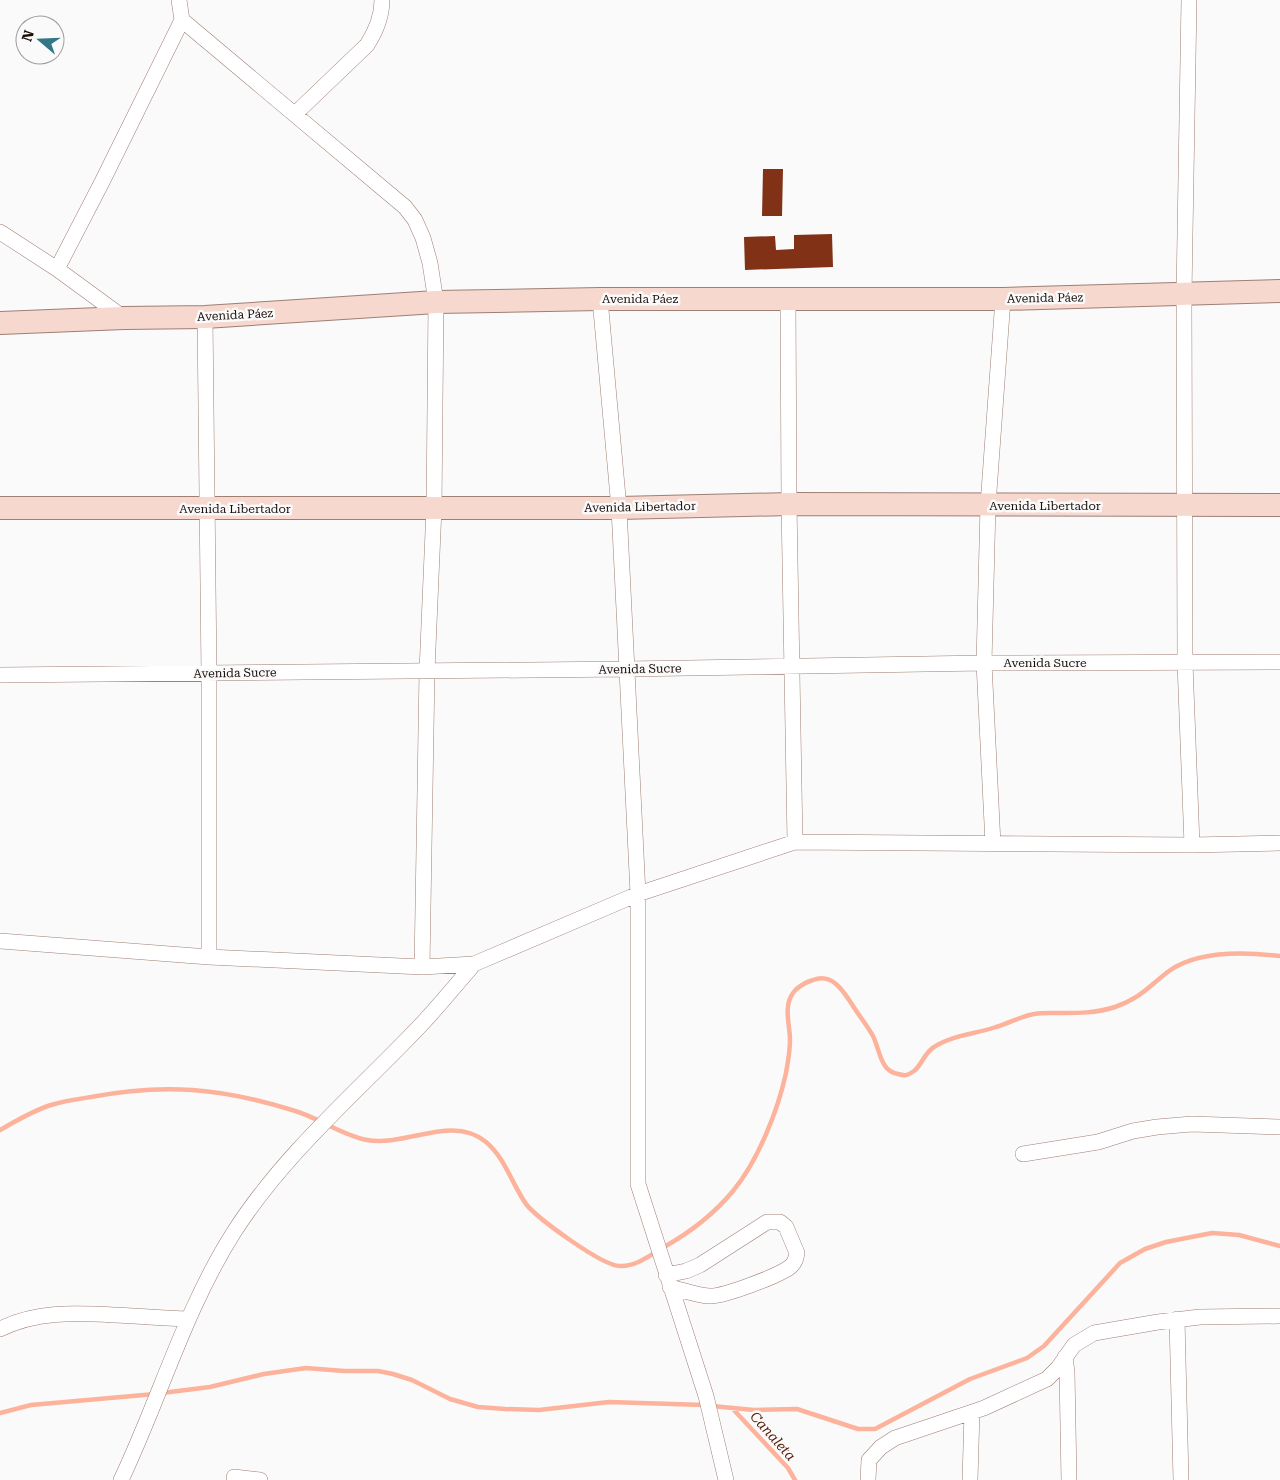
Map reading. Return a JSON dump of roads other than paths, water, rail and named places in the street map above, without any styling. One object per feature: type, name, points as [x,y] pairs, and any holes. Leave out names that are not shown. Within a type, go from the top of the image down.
[{"type":"main road","name":"Avenida Páez","points":[[0,323],[205,317],[436,302],[1003,298],[1280,291]]},
{"type":"main road","name":"Avenida Libertador","points":[[0,508],[619,508],[789,504],[1280,505]]},
{"type":"street","points":[[57,269],[182,20],[180,0]]},
{"type":"street","points":[[295,114],[367,45],[379,22],[382,0]]},
{"type":"street","points":[[1189,0],[1184,294],[1186,663],[1192,845]]},
{"type":"street","points":[[182,20],[405,207],[415,220],[423,238],[430,263],[436,302],[434,508],[428,671],[422,967]]},
{"type":"street","points":[[0,232],[57,269],[124,318]]},
{"type":"street","points":[[993,844],[984,663],[988,505],[1003,298]]},
{"type":"street","points":[[788,299],[789,504],[795,842]]},
{"type":"street","points":[[600,300],[619,508],[638,894],[638,1184],[706,1396],[726,1480]]},
{"type":"street","points":[[205,317],[209,956]]},
{"type":"street","name":"Avenida Sucre","points":[[0,675],[627,669],[984,663],[1280,662]]},
{"type":"street","points":[[0,941],[209,956],[422,967],[474,964],[638,894],[795,842],[1192,845],[1280,843]]},
{"type":"street","points":[[121,1480],[138,1445],[188,1319],[238,1226],[275,1176],[317,1129],[420,1027],[474,964]]},
{"type":"street","points":[[1023,1154],[1098,1142],[1157,1126],[1192,1124],[1280,1127]]},
{"type":"street","points":[[767,1222],[780,1222],[786,1228],[797,1253],[795,1262],[790,1267],[720,1295],[710,1296],[668,1281],[700,1265],[767,1222]]},
{"type":"street","points":[[0,1330],[15,1322],[37,1316],[62,1313],[188,1319]]},
{"type":"street","points":[[868,1480],[869,1460],[881,1447],[895,1438],[972,1412],[1047,1379],[1058,1368],[1074,1345],[1094,1333],[1177,1320],[1241,1316],[1280,1316]]},
{"type":"street","points":[[1177,1320],[1181,1480]]},
{"type":"street","points":[[1065,1357],[1070,1480]]},
{"type":"street","points":[[970,1480],[972,1412]]},
{"type":"street","points":[[234,1477],[260,1480]]},
{"type":"waterway","points":[[0,1130],[38,1110],[61,1102],[118,1093],[168,1089],[216,1093],[266,1103],[302,1113],[357,1138],[367,1140],[382,1141],[444,1131],[459,1131],[473,1134],[493,1148],[532,1211],[585,1250],[611,1264],[626,1266],[643,1260],[692,1229],[718,1207],[733,1191],[751,1165],[766,1135],[778,1103],[786,1073],[790,1048],[788,1004],[793,993],[807,982],[820,978],[827,979],[838,986],[871,1033],[887,1069],[904,1075],[910,1074],[931,1050],[948,1040],[1034,1014],[1091,1012],[1115,1007],[1138,996],[1169,971],[1194,959],[1238,953],[1280,956]]},
{"type":"waterway","points":[[712,1406],[754,1410],[797,1409],[858,1429],[875,1429],[970,1379],[1027,1358],[1044,1346],[1120,1263],[1145,1249],[1166,1242],[1212,1233],[1239,1235],[1280,1246]]},
{"type":"waterway","points":[[162,1393],[210,1387],[264,1374],[306,1368],[378,1371],[393,1374],[412,1380],[450,1399],[478,1407],[539,1410],[609,1402],[704,1405]]},
{"type":"waterway","points":[[0,1413],[31,1405],[155,1394]]},
{"type":"waterway","name":"Canaleta","points":[[732,1408],[788,1468],[795,1480]]}]
